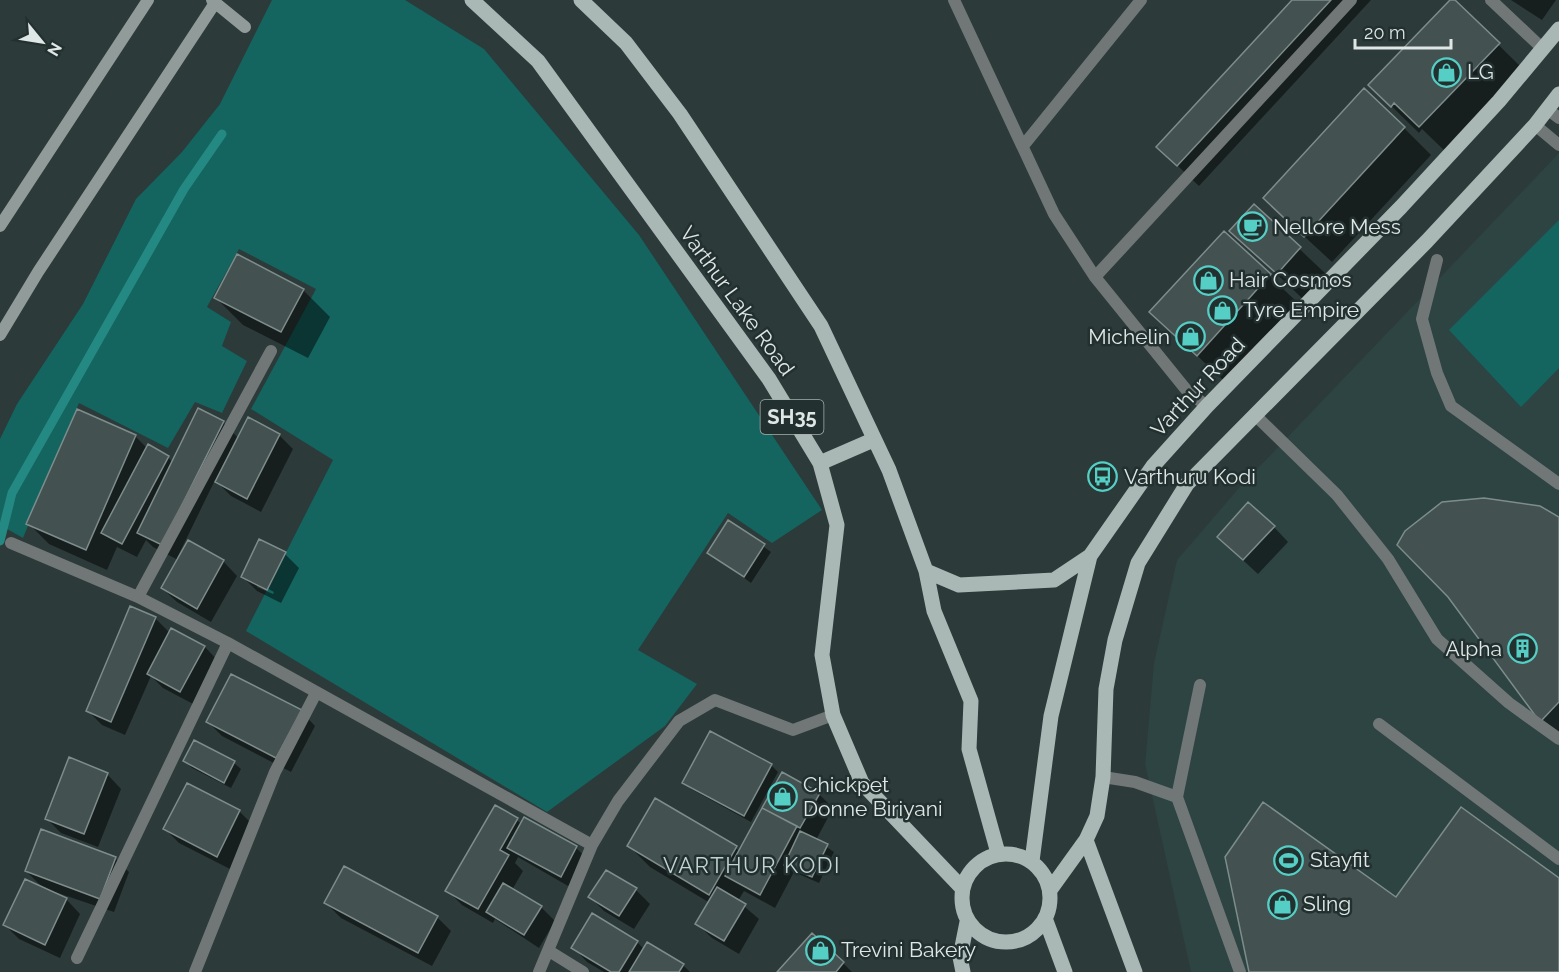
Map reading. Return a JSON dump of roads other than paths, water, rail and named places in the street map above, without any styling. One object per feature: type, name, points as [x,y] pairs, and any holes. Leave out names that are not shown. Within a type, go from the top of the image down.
[{"type":"main road","name":"Varthur Lake Road","points":[[472,0],[538,61],[769,379],[820,463],[837,525],[822,655],[833,715],[862,783],[961,887]]},
{"type":"main road","name":"SH35","points":[[581,0],[626,43],[680,114],[821,326],[889,470],[926,571],[934,611],[971,700],[969,749],[998,853]]},
{"type":"main road","name":"Varthur Road","points":[[1032,861],[1051,716],[1090,556],[1153,466],[1207,406],[1401,207],[1500,101],[1559,29]]},
{"type":"main road","points":[[1050,890],[1086,840],[1097,816],[1103,777],[1106,689],[1115,640],[1138,563],[1187,484],[1427,241],[1535,125],[1553,113],[1559,94]]},
{"type":"main road","points":[[820,463],[873,440]]},
{"type":"main road","points":[[926,571],[959,585],[1054,580],[1090,556]]},
{"type":"main road","points":[[1086,840],[1135,972]]},
{"type":"main road","points":[[998,853],[1015,854],[1032,861],[1043,873],[1050,890],[1050,904],[1045,918],[1029,935],[1007,943],[992,940],[977,933],[967,922],[961,905],[961,887],[982,859],[998,853]]},
{"type":"main road","points":[[1045,918],[1065,972]]},
{"type":"main road","points":[[963,972],[960,957],[967,922]]},
{"type":"street","points":[[0,226],[148,0]]},
{"type":"street","points":[[954,0],[1054,214],[1095,277],[1188,392],[1207,406]]},
{"type":"street","points":[[1023,146],[1141,0]]},
{"type":"street","points":[[1095,277],[1351,0]]},
{"type":"street","points":[[1491,0],[1543,49]]},
{"type":"street","points":[[0,335],[38,272],[213,1],[244,27]]},
{"type":"street","points":[[1535,125],[1559,145]]},
{"type":"street","points":[[1437,260],[1422,319],[1437,373],[1451,406],[1559,484]]},
{"type":"street","points":[[138,597],[271,351]]},
{"type":"street","points":[[1256,416],[1337,495],[1388,559],[1437,639],[1509,703],[1559,739]]},
{"type":"street","points":[[11,543],[138,597],[228,643],[592,844]]},
{"type":"street","points":[[77,958],[228,643]]},
{"type":"street","points":[[1200,685],[1177,797],[1240,972]]},
{"type":"street","points":[[195,972],[275,772],[315,693]]},
{"type":"street","points":[[539,972],[592,844],[618,801],[679,721],[715,700],[793,730],[833,715]]},
{"type":"street","points":[[1379,724],[1559,859]]},
{"type":"street","points":[[1103,777],[1134,782],[1177,797]]},
{"type":"street","points":[[549,951],[583,972]]},
{"type":"waterway","points":[[0,541],[12,493],[184,189],[222,134]]},
{"type":"place","name":"LG","points":[[1446,72]]},
{"type":"place","name":"Nellore Mess","points":[[1252,227]]},
{"type":"place","name":"Hair Cosmos","points":[[1208,280]]},
{"type":"place","name":"Tyre Empire","points":[[1222,310]]},
{"type":"place","name":"Michelin","points":[[1191,337]]},
{"type":"place","name":"Varthuru Kodi","points":[[1103,477]]},
{"type":"place","name":"Alpha","points":[[1523,649]]},
{"type":"place","name":"Chickpet Donne Biriyani","points":[[782,797]]},
{"type":"place","name":"Stayfit","points":[[1289,860]]},
{"type":"place","name":"Sling","points":[[1282,904]]},
{"type":"place","name":"Trevini Bakery","points":[[820,950]]},
{"type":"district","name":"VARTHUR KODI","points":[[752,865]]}]
